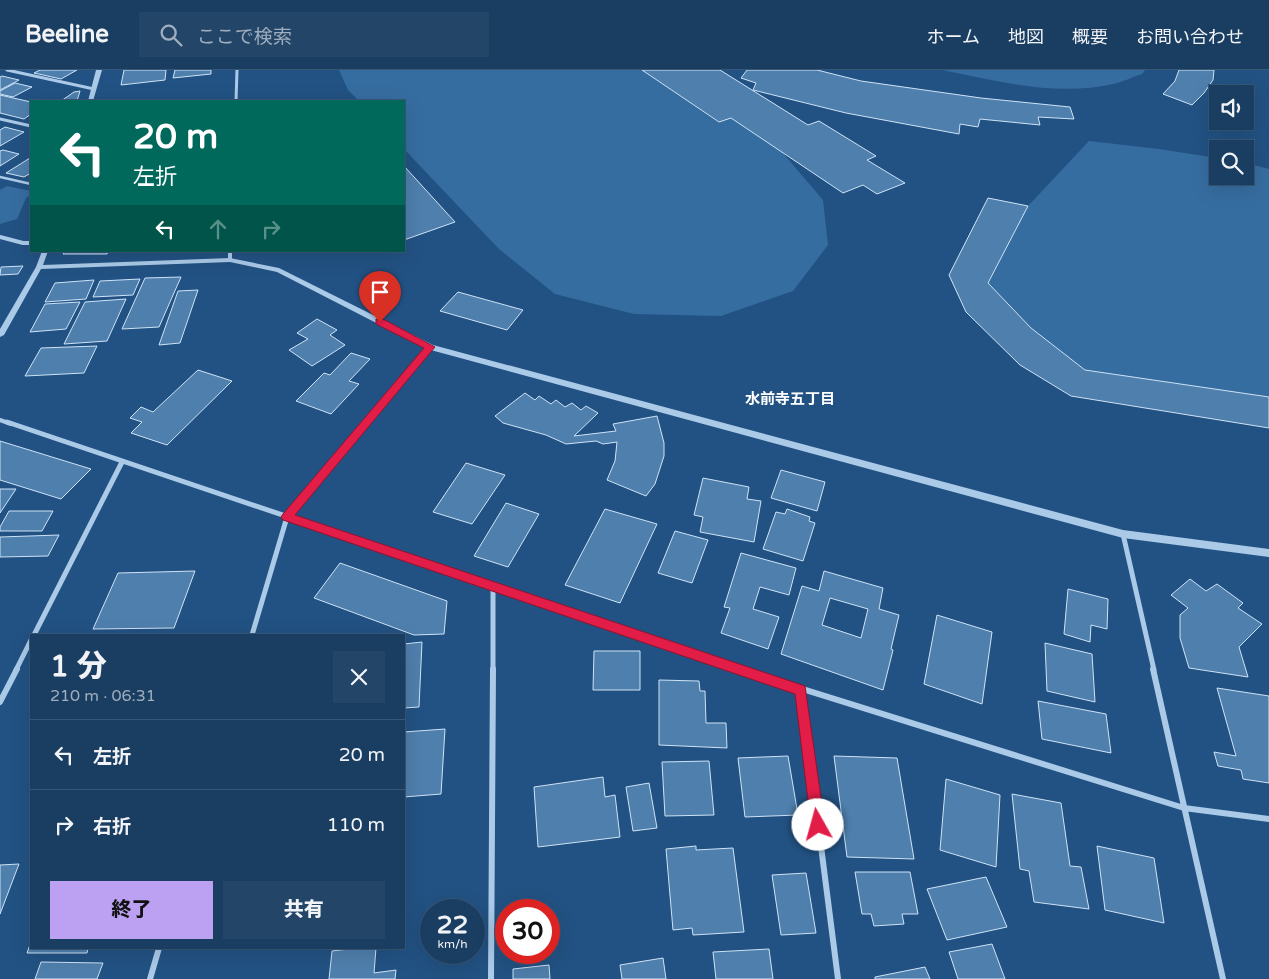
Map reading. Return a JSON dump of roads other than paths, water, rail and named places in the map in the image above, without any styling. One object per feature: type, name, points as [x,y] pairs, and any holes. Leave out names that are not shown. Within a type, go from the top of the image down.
[{"type":"street","points":[[7,70],[94,88]]},
{"type":"street","points":[[90,100],[99,70]]},
{"type":"street","points":[[236,100],[237,70]]},
{"type":"street","points":[[0,119],[30,126]]},
{"type":"street","points":[[0,237],[30,243]]},
{"type":"street","points":[[0,335],[39,267],[45,252]]},
{"type":"street","points":[[39,267],[230,255],[279,270],[430,347],[1123,534],[1269,553]]},
{"type":"street","points":[[252,634],[287,517],[430,347]]},
{"type":"street","points":[[0,420],[493,588],[801,690],[1184,808],[1269,819]]},
{"type":"street","points":[[35,634],[122,462]]},
{"type":"street","points":[[1123,534],[1223,979]]},
{"type":"street","points":[[491,979],[493,588]]},
{"type":"street","points":[[0,702],[30,642]]},
{"type":"street","points":[[801,690],[838,979]]},
{"type":"street","points":[[150,979],[159,949]]},
{"type":"lane","points":[[0,177],[30,184]]},
{"type":"district","name":"水前寺五丁目","points":[[790,399]]}]
